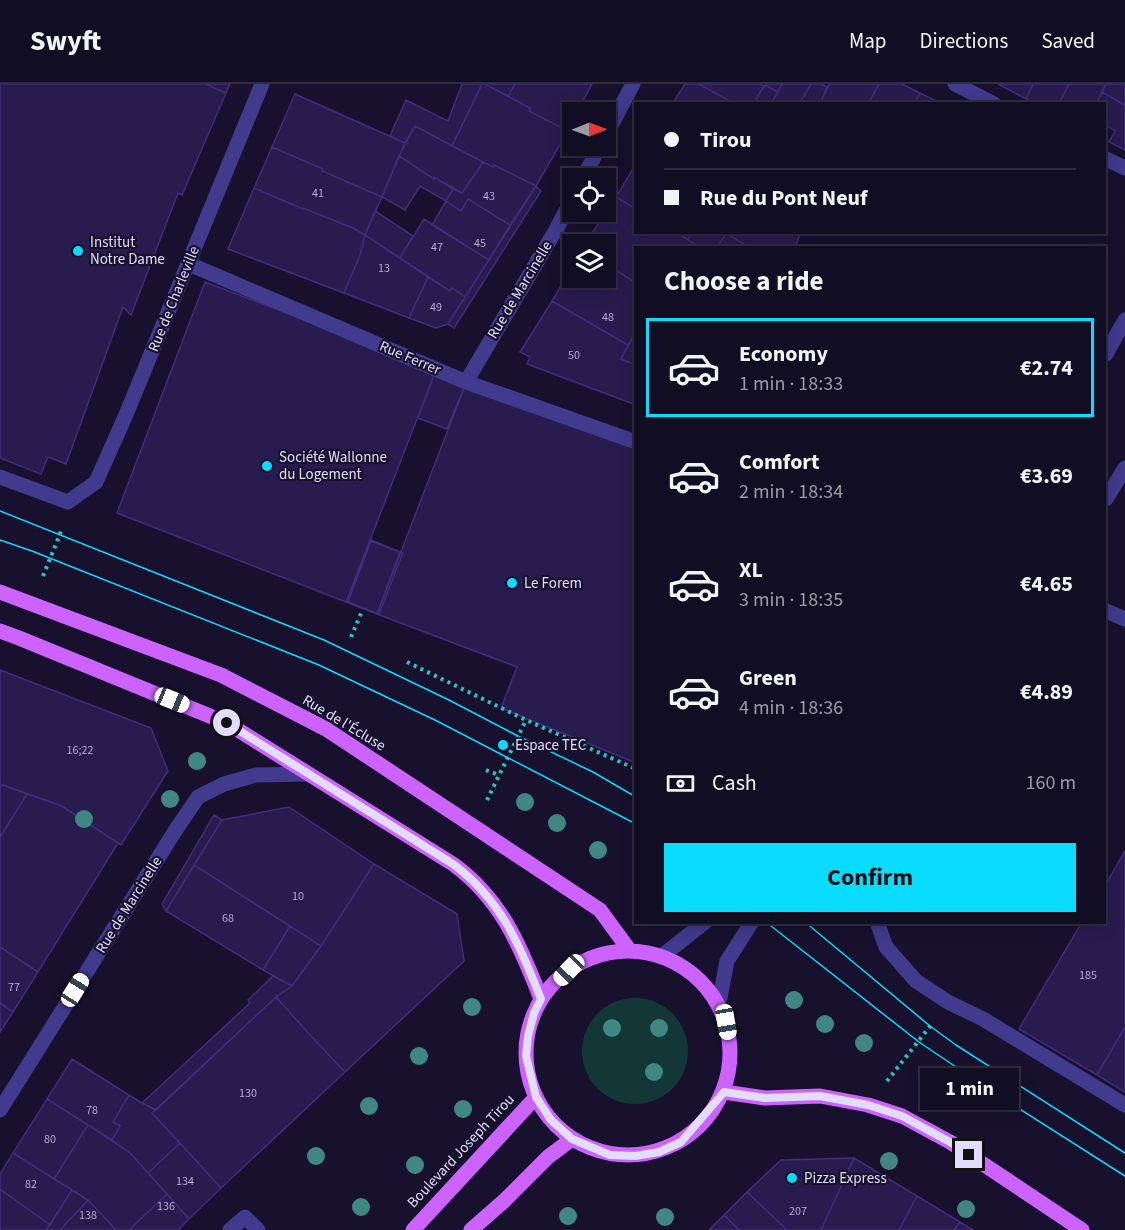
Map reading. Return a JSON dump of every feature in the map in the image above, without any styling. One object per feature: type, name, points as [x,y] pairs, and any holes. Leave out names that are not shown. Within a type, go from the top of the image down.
[{"type":"main road","name":"Rue de l'Écluse","points":[[0,592],[221,675],[326,729],[600,910],[630,951]]},
{"type":"main road","points":[[0,631],[227,723],[453,864],[469,876],[498,909],[514,934],[541,999]]},
{"type":"main road","points":[[630,951],[662,956],[677,963],[698,978],[719,1003],[726,1022],[732,1056],[724,1092],[681,1142],[659,1152],[635,1156],[610,1155],[572,1139],[551,1120],[536,1097],[526,1056],[534,1013],[541,999],[569,970],[598,956],[630,951]]},
{"type":"main road","points":[[724,1092],[765,1098],[820,1096],[868,1105],[902,1116],[950,1142],[1082,1230]]},
{"type":"main road","name":"Boulevard Joseph Tirou","points":[[413,1230],[536,1097]]},
{"type":"main road","points":[[471,1230],[548,1157],[572,1139]]},
{"type":"street","name":"Rue de Charleville","points":[[0,477],[68,502],[96,482],[189,264],[262,84]]},
{"type":"street","points":[[616,116],[633,84]]},
{"type":"street","points":[[955,84],[990,102]]},
{"type":"street","points":[[1106,159],[1125,168]]},
{"type":"street","name":"Rue de Marcinelle","points":[[466,382],[562,218]]},
{"type":"street","name":"Rue Ferrer","points":[[189,264],[466,382],[634,441]]},
{"type":"street","points":[[1106,354],[1125,320]]},
{"type":"street","points":[[1106,499],[1125,468]]},
{"type":"street","points":[[1106,611],[1125,618]]},
{"type":"street","name":"Rue de Marcinelle","points":[[0,1110],[198,797],[224,784],[256,776],[308,774]]},
{"type":"street","points":[[662,956],[702,924]]},
{"type":"street","points":[[719,1003],[727,961],[751,924]]},
{"type":"street","points":[[878,924],[886,947],[916,981],[1125,1105]]},
{"type":"street","points":[[230,1230],[245,1217],[258,1230]]},
{"type":"path","points":[[351,637],[362,611]]},
{"type":"path","points":[[406,662],[526,720],[634,768]]},
{"type":"path","points":[[472,826],[526,720]]},
{"type":"path","points":[[486,770],[499,775]]},
{"type":"path","points":[[868,1105],[948,1002]]},
{"type":"green space","points":[[635,998],[655,1002],[672,1014],[684,1031],[688,1051],[684,1071],[672,1088],[655,1100],[635,1104],[615,1100],[598,1088],[586,1071],[582,1051],[586,1031],[598,1014],[615,1002]]},
{"type":"building","name":"Institut Notre Dame","points":[[0,84],[206,84],[226,93],[182,195],[178,193],[131,315],[123,307],[66,464],[48,457],[41,474],[0,458]]},
{"type":"building","points":[[206,84],[230,84],[226,93]]},
{"type":"building","points":[[462,84],[482,84],[452,146],[415,126],[405,143],[390,136],[406,100],[448,121]]},
{"type":"building","points":[[482,84],[530,108],[529,111],[562,128],[562,141],[536,186],[452,146]]},
{"type":"building","points":[[485,84],[515,84],[508,96]]},
{"type":"building","points":[[515,84],[592,84],[582,102],[562,102],[562,128],[529,111],[530,108],[508,96]]},
{"type":"building","points":[[685,84],[699,84],[731,102],[675,102]]},
{"type":"building","points":[[699,84],[760,84],[764,86],[754,102],[731,102]]},
{"type":"building","points":[[765,84],[782,84],[778,92]]},
{"type":"building","points":[[782,84],[811,84],[800,102],[772,102]]},
{"type":"building","points":[[811,84],[821,84],[827,87],[821,102],[800,102]]},
{"type":"building","points":[[829,84],[879,84],[869,102],[821,102]]},
{"type":"building","points":[[879,84],[902,84],[920,93],[915,102],[869,102]]},
{"type":"building","points":[[998,84],[1033,84],[1026,99]]},
{"type":"building","points":[[1033,84],[1069,84],[1060,102],[1031,102],[1026,99]]},
{"type":"building","points":[[1069,84],[1106,84],[1097,102],[1060,102]]},
{"type":"building","points":[[1106,84],[1125,84],[1125,105],[1102,92]]},
{"type":"building","points":[[765,85],[778,92],[772,102],[754,102]]},
{"type":"building","points":[[1102,92],[1125,105],[1125,150],[1109,142],[1115,131],[1106,125],[1106,102],[1097,102]]},
{"type":"building","points":[[920,93],[938,102],[915,102]]},
{"type":"building","points":[[295,94],[405,143],[382,197],[272,147]]},
{"type":"building","points":[[415,126],[483,162],[462,193],[434,177],[434,179],[399,156]]},
{"type":"building","points":[[272,147],[382,197],[365,235],[254,188]]},
{"type":"building","points":[[399,156],[453,189],[446,201],[420,186],[405,210],[382,197]]},
{"type":"building","points":[[483,162],[493,167],[494,165],[536,186],[510,225],[468,199],[461,211],[446,201],[453,189],[462,193]]},
{"type":"building","points":[[634,167],[634,208],[616,197]]},
{"type":"building","points":[[536,186],[541,191],[454,328],[448,324]]},
{"type":"building","points":[[254,188],[365,235],[360,255],[344,293],[228,249]]},
{"type":"building","points":[[616,197],[634,208],[634,234],[678,234],[697,245],[634,246],[634,282],[616,270],[616,234],[592,234],[600,222],[616,222]]},
{"type":"building","points":[[468,199],[510,225],[489,260],[432,225],[446,201],[461,211]]},
{"type":"building","points":[[375,211],[413,236],[400,258],[365,235]]},
{"type":"building","points":[[424,219],[489,260],[465,297],[452,288],[450,291],[400,258]]},
{"type":"building","points":[[678,234],[691,234],[688,240]]},
{"type":"building","points":[[691,234],[725,234],[718,246],[696,246],[688,240]]},
{"type":"building","points":[[728,234],[800,234],[796,246],[747,246]]},
{"type":"building","points":[[728,234],[747,246],[718,246]]},
{"type":"building","points":[[365,235],[428,277],[409,318],[344,293],[360,255]]},
{"type":"building","points":[[616,270],[634,282],[634,335],[628,345],[552,301],[562,284],[562,288],[616,288]]},
{"type":"building","points":[[428,277],[450,291],[452,288],[465,297],[448,324],[436,328],[409,318]]},
{"type":"building","name":"Société Wallonne du Logement","points":[[205,282],[436,370],[346,602],[117,513]]},
{"type":"building","points":[[552,301],[628,345],[621,359],[634,364],[634,404],[527,364],[530,357],[520,352]]},
{"type":"building","points":[[634,336],[634,364],[621,359]]},
{"type":"building","points":[[436,370],[466,383],[447,429],[418,418]]},
{"type":"building","name":"Le Forem","points":[[466,383],[634,448],[634,762],[501,708],[517,667],[377,614]]},
{"type":"building","points":[[371,540],[400,552],[377,614],[346,602]]},
{"type":"building","points":[[371,541],[403,553],[379,614],[348,602]]},
{"type":"building","points":[[0,670],[151,728],[168,771],[121,845],[62,806],[0,784]]},
{"type":"building","points":[[0,784],[27,794],[0,837]]},
{"type":"building","points":[[27,794],[62,806],[118,843],[38,972],[0,947],[0,837]]},
{"type":"building","points":[[289,807],[374,864],[321,946],[194,865],[222,820]]},
{"type":"building","points":[[214,815],[222,820],[166,911],[162,904]]},
{"type":"building","points":[[1125,851],[1125,1027],[1097,1075],[1019,1029],[1081,924],[1106,924],[1106,884]]},
{"type":"building","points":[[374,864],[457,914],[464,961],[345,1072],[276,997],[292,986]]},
{"type":"building","points":[[194,865],[290,926],[263,970],[166,911]]},
{"type":"building","points":[[290,926],[321,946],[292,986],[263,970]]},
{"type":"building","points":[[0,947],[38,972],[13,1012],[0,1003]]},
{"type":"building","points":[[273,976],[292,986],[276,997],[156,1110],[142,1103],[250,1003],[248,1000]]},
{"type":"building","points":[[276,997],[345,1072],[221,1188],[152,1113]]},
{"type":"building","points":[[0,1003],[13,1012],[0,1032]]},
{"type":"building","points":[[1125,1027],[1125,1092],[1097,1075]]},
{"type":"building","points":[[72,1059],[129,1095],[113,1122],[120,1126],[112,1140],[47,1099]]},
{"type":"building","points":[[129,1095],[156,1110],[152,1113],[180,1143],[148,1173],[130,1153],[112,1140],[120,1126],[113,1122]]},
{"type":"building","points":[[47,1099],[88,1125],[54,1179],[13,1153]]},
{"type":"building","points":[[88,1125],[130,1153],[167,1194],[129,1230],[116,1230],[88,1200],[54,1179]]},
{"type":"building","points":[[180,1143],[221,1188],[189,1219],[148,1173]]},
{"type":"building","points":[[13,1153],[72,1190],[50,1225],[0,1189],[0,1174]]},
{"type":"building","points":[[854,1158],[917,1196],[899,1230],[821,1230]]},
{"type":"building","points":[[854,1158],[821,1230],[787,1230],[747,1192],[781,1160]]},
{"type":"building","points":[[0,1189],[50,1225],[46,1230],[0,1230]]},
{"type":"building","points":[[72,1190],[88,1200],[60,1230],[46,1230]]},
{"type":"building","points":[[747,1192],[787,1230],[739,1230],[724,1215]]},
{"type":"building","points":[[167,1194],[189,1219],[178,1230],[129,1230]]},
{"type":"building","points":[[917,1196],[960,1222],[954,1230],[899,1230]]},
{"type":"building","points":[[88,1200],[116,1230],[60,1230]]},
{"type":"building","points":[[724,1215],[739,1230],[709,1230]]},
{"type":"building","points":[[960,1222],[973,1230],[954,1230]]},
{"type":"tram line","points":[[0,511],[324,640],[593,772],[634,796]]},
{"type":"tram line","points":[[0,540],[319,665],[437,721],[634,823]]},
{"type":"tram line","points":[[769,924],[919,1042],[1125,1176]]},
{"type":"tram line","points":[[807,924],[956,1045],[1125,1153]]},
{"type":"place","name":"Institut Notre Dame","points":[[78,251]]},
{"type":"place","name":"Société Wallonne du Logement","points":[[267,466]]},
{"type":"place","name":"Le Forem","points":[[512,583]]},
{"type":"place","name":"Espace TEC","points":[[503,745]]},
{"type":"place","name":"Pizza Express","points":[[792,1178]]},
{"type":"route","points":[[227,723],[453,864],[469,876],[498,909],[514,934],[541,999],[534,1013],[526,1056],[536,1097],[551,1120],[572,1139],[610,1155],[635,1156],[659,1152],[681,1142],[724,1092],[765,1098],[820,1096],[868,1105],[902,1116],[969,1155]]}]
